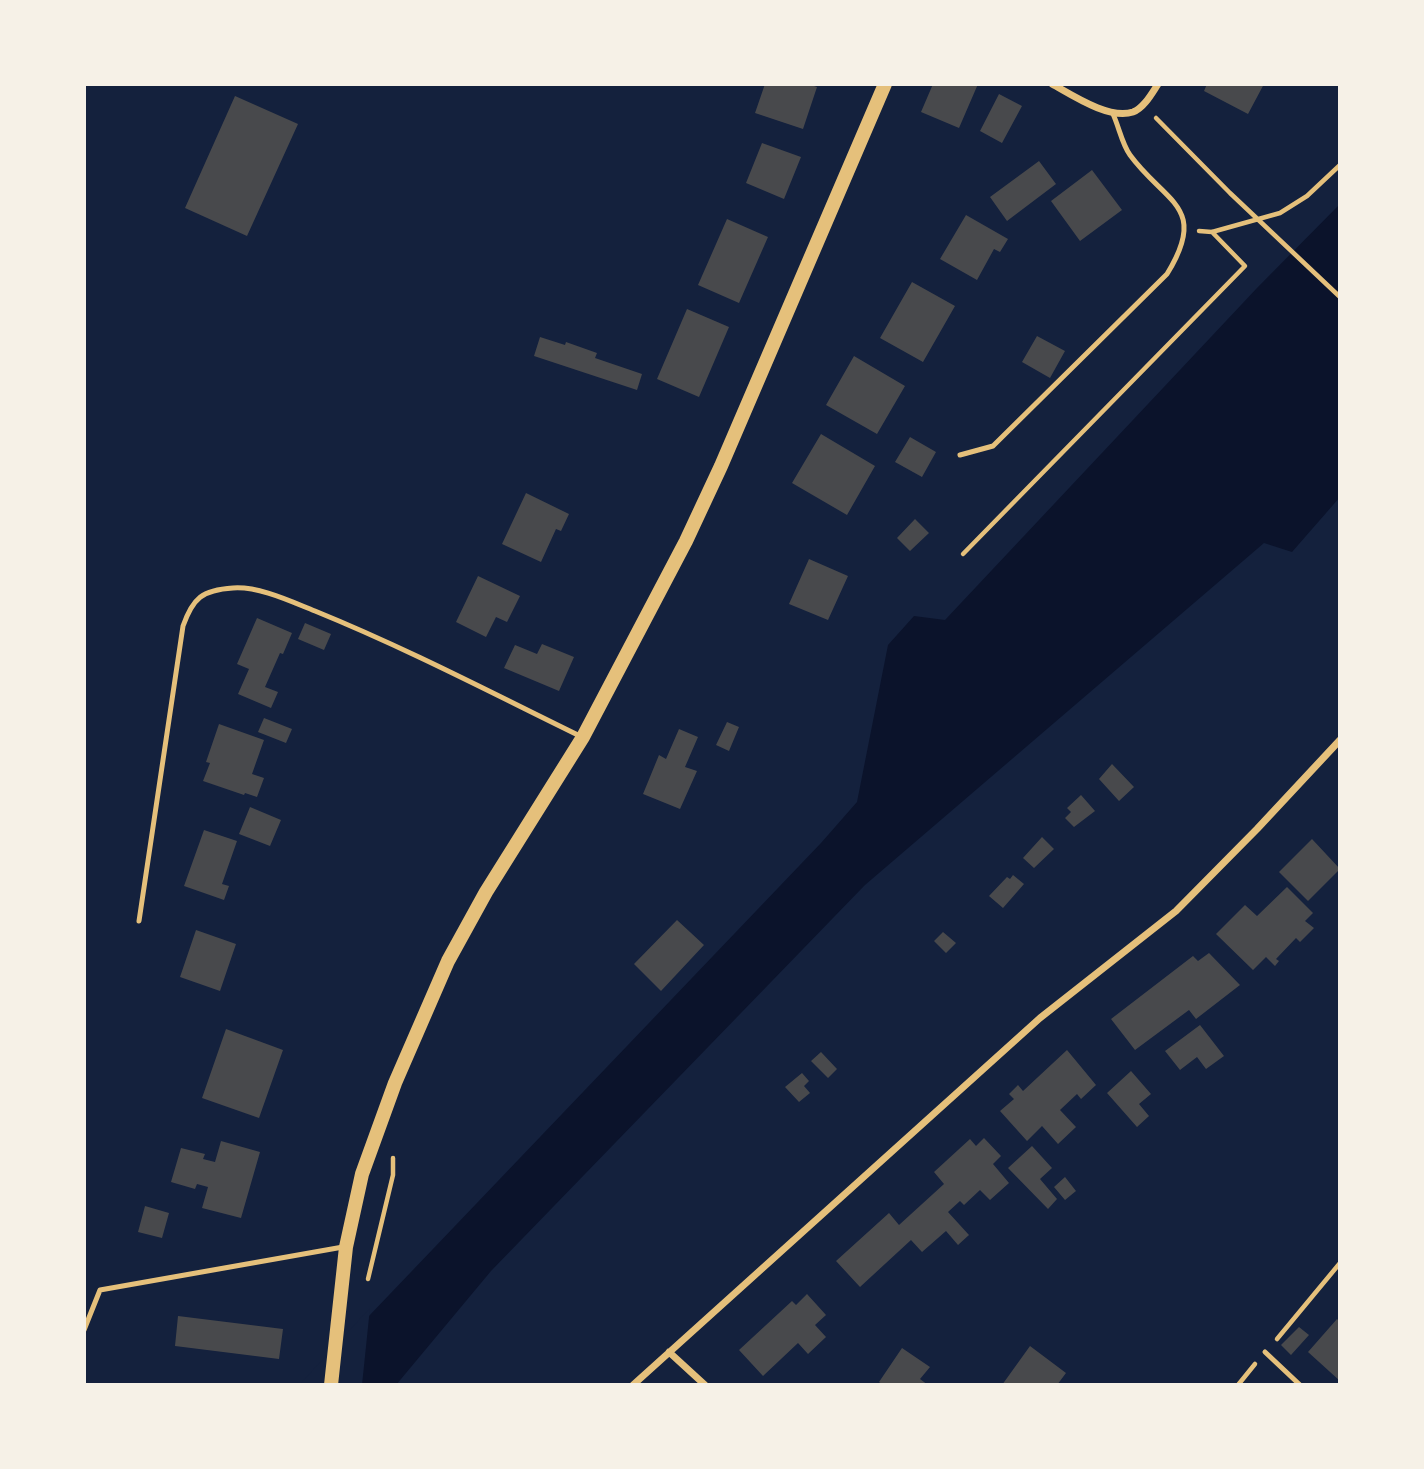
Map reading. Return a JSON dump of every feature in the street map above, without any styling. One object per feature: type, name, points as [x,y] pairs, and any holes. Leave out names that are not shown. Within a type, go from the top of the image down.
[{"type":"main road","points":[[331,1385],[346,1247],[362,1174],[378,1127],[448,961],[486,892],[583,737],[634,644],[721,466],[885,84]]},
{"type":"street","points":[[1052,84],[1113,114],[1134,112],[1158,84]]},
{"type":"street","points":[[633,1385],[1040,1018],[1175,911],[1340,740]]},
{"type":"street","points":[[669,1352],[705,1385]]},
{"type":"lane","points":[[960,455],[993,446],[1167,274],[1181,252],[1185,226],[1178,205],[1129,153],[1113,114]]},
{"type":"lane","points":[[139,921],[183,626],[191,604],[211,591],[236,587],[275,595],[351,625],[583,737]]},
{"type":"lane","points":[[84,1330],[100,1290],[346,1247]]},
{"type":"lane","points":[[1265,1352],[1300,1385]]},
{"type":"path","points":[[1169,131],[1230,194],[1340,297]]},
{"type":"path","points":[[1185,226],[1212,232],[1280,213],[1307,196],[1340,165]]},
{"type":"path","points":[[963,554],[1245,266],[1212,232]]},
{"type":"path","points":[[367,1281],[393,1175],[394,1149]]},
{"type":"path","points":[[1238,1385],[1340,1264]]},
{"type":"water","points":[[1340,204],[1340,497],[1292,552],[1264,543],[865,885],[491,1271],[396,1385],[303,1385],[821,843],[857,802],[888,645],[914,616],[945,620],[1257,288]]},
{"type":"pier","points":[[370,1308],[362,1385],[300,1385],[301,1383]]},
{"type":"building","points":[[765,84],[808,84],[817,87],[803,129],[755,113]]},
{"type":"building","points":[[933,84],[978,84],[959,128],[921,112]]},
{"type":"building","points":[[1207,84],[1264,84],[1248,114],[1204,91]]},
{"type":"building","points":[[999,94],[1022,106],[1002,143],[980,131]]},
{"type":"building","points":[[235,96],[298,124],[247,236],[185,208]]},
{"type":"building","points":[[762,143],[801,157],[784,199],[746,183]]},
{"type":"building","points":[[1039,161],[1056,184],[1007,221],[990,197]]},
{"type":"building","points":[[1092,170],[1122,210],[1080,241],[1051,201]]},
{"type":"building","points":[[966,215],[1008,239],[1000,252],[994,249],[977,280],[940,259]]},
{"type":"building","points":[[727,219],[768,237],[739,303],[698,285]]},
{"type":"building","points":[[912,282],[955,306],[923,362],[880,338]]},
{"type":"building","points":[[687,309],[729,327],[699,397],[657,379]]},
{"type":"building","points":[[1037,336],[1065,351],[1050,378],[1022,362]]},
{"type":"building","points":[[540,337],[565,345],[566,342],[597,353],[595,358],[642,374],[637,390],[534,356]]},
{"type":"building","points":[[854,356],[905,386],[877,434],[826,405]]},
{"type":"building","points":[[821,434],[875,466],[847,515],[792,483]]},
{"type":"building","points":[[910,437],[936,452],[922,477],[895,462]]},
{"type":"building","points":[[526,493],[569,514],[561,531],[556,529],[541,562],[502,544]]},
{"type":"building","points":[[915,519],[929,533],[910,551],[897,538]]},
{"type":"building","points":[[809,559],[848,576],[828,620],[789,604]]},
{"type":"building","points":[[478,576],[520,596],[507,622],[496,617],[486,637],[456,622]]},
{"type":"building","points":[[257,618],[292,633],[265,687],[278,692],[271,708],[238,694],[249,669],[237,664]]},
{"type":"building","points":[[305,623],[331,634],[324,650],[298,639]]},
{"type":"building","points":[[542,644],[574,657],[559,691],[504,668],[515,645],[537,654]]},
{"type":"building","points":[[264,718],[292,729],[286,743],[258,732]]},
{"type":"building","points":[[727,722],[739,727],[729,751],[716,745]]},
{"type":"building","points":[[219,724],[264,740],[252,774],[264,778],[257,797],[203,781],[210,763],[206,762]]},
{"type":"building","points":[[679,729],[698,737],[685,767],[697,771],[680,809],[643,794],[659,755],[666,759]]},
{"type":"building","points":[[1112,764],[1134,787],[1119,801],[1099,779]]},
{"type":"building","points":[[1081,795],[1095,811],[1074,827],[1065,818],[1071,812],[1067,808]]},
{"type":"building","points":[[250,807],[281,820],[270,846],[239,834]]},
{"type":"building","points":[[204,830],[237,841],[222,884],[229,886],[224,900],[184,886]]},
{"type":"building","points":[[1042,837],[1054,849],[1034,868],[1023,858]]},
{"type":"building","points":[[1312,839],[1340,869],[1308,901],[1279,872]]},
{"type":"building","points":[[1013,875],[1024,884],[1003,908],[989,896],[1007,877],[1010,879]]},
{"type":"building","points":[[1287,887],[1313,913],[1305,921],[1314,928],[1300,942],[1296,938],[1276,959],[1279,961],[1275,966],[1266,957],[1253,970],[1216,934],[1245,905],[1257,916]]},
{"type":"building","points":[[677,920],[704,945],[661,991],[634,964]]},
{"type":"building","points":[[196,930],[236,944],[220,991],[180,977]]},
{"type":"building","points":[[943,932],[956,943],[946,953],[934,941]]},
{"type":"building","points":[[1209,953],[1240,985],[1196,1019],[1189,1010],[1135,1050],[1111,1019],[1193,956],[1198,961]]},
{"type":"building","points":[[1200,1025],[1224,1056],[1206,1069],[1197,1057],[1180,1070],[1165,1051]]},
{"type":"building","points":[[226,1029],[283,1050],[259,1118],[202,1098]]},
{"type":"building","points":[[1067,1050],[1096,1085],[1081,1099],[1077,1094],[1060,1110],[1076,1127],[1058,1144],[1042,1126],[1027,1141],[1000,1111],[1014,1099],[1009,1094],[1018,1085],[1023,1091]]},
{"type":"building","points":[[821,1052],[837,1069],[828,1078],[811,1061]]},
{"type":"building","points":[[1131,1071],[1151,1094],[1139,1104],[1149,1116],[1137,1127],[1107,1093]]},
{"type":"building","points":[[802,1073],[809,1081],[804,1086],[810,1093],[799,1102],[785,1087]]},
{"type":"building","points":[[984,1138],[1001,1156],[993,1164],[1009,1183],[990,1200],[980,1190],[964,1205],[960,1201],[948,1212],[969,1235],[958,1245],[946,1231],[922,1252],[911,1240],[860,1287],[836,1261],[889,1213],[899,1225],[944,1184],[934,1172],[970,1139],[976,1146]]},
{"type":"building","points":[[221,1141],[260,1152],[241,1218],[202,1208],[208,1187],[197,1184],[195,1189],[171,1182],[181,1148],[205,1154],[203,1159],[215,1162]]},
{"type":"building","points":[[1032,1146],[1052,1168],[1040,1179],[1057,1199],[1048,1209],[1008,1168]]},
{"type":"building","points":[[1065,1177],[1076,1191],[1065,1200],[1054,1187]]},
{"type":"building","points":[[145,1206],[169,1213],[162,1238],[138,1232]]},
{"type":"building","points":[[807,1294],[826,1315],[815,1325],[826,1337],[808,1354],[798,1343],[763,1376],[739,1350],[792,1301],[796,1305]]},
{"type":"building","points":[[178,1316],[283,1329],[279,1359],[175,1346]]},
{"type":"building","points":[[1337,1319],[1340,1322],[1340,1381],[1308,1352]]},
{"type":"building","points":[[1299,1327],[1309,1335],[1291,1355],[1281,1345]]},
{"type":"building","points":[[1030,1346],[1066,1373],[1057,1385],[1002,1385]]},
{"type":"building","points":[[902,1348],[930,1367],[920,1379],[928,1385],[883,1385],[879,1382]]}]
